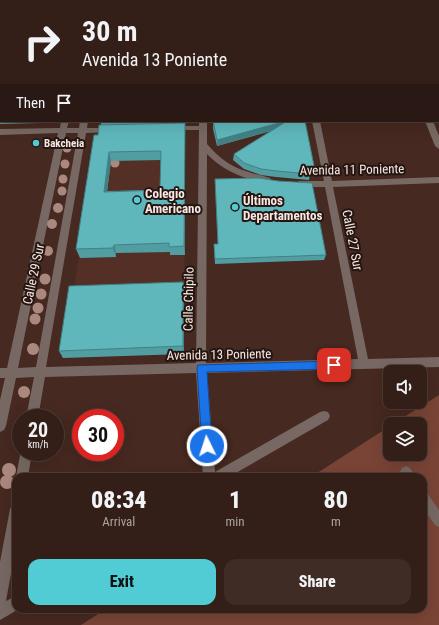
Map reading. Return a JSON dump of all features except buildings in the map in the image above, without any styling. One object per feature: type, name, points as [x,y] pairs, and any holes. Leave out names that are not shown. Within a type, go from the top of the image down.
[{"type":"main road","points":[[91,0],[105,0]]},
{"type":"street","name":"Calle 27 Sur","points":[[316,122],[364,364]]},
{"type":"street","points":[[429,122],[439,146]]},
{"type":"street","points":[[166,128],[203,124]]},
{"type":"street","name":"Calle Chipilo","points":[[203,124],[201,368],[209,473]]},
{"type":"street","points":[[0,132],[64,126],[120,129]]},
{"type":"street","name":"Calle 29 Sur","points":[[0,426],[64,126]]},
{"type":"street","name":"Calle 29 Sur","points":[[34,409],[84,126]]},
{"type":"street","points":[[204,146],[221,164],[237,173],[257,179],[277,182]]},
{"type":"street","name":"Avenida 11 Poniente","points":[[290,184],[439,180]]},
{"type":"street","name":"Avenida 13 Poniente","points":[[0,373],[439,362]]},
{"type":"street","points":[[224,473],[324,416]]},
{"type":"street","points":[[23,473],[25,461]]},
{"type":"street","points":[[427,503],[439,521]]},
{"type":"street","points":[[0,600],[12,532]]},
{"type":"street","points":[[0,613],[12,605]]},
{"type":"shaded area","name":"Colegio Americano","points":[[185,143],[184,354],[63,358],[97,144]]},
{"type":"shaded area","points":[[439,395],[439,625],[81,625],[100,613],[427,613],[427,473],[317,473],[383,431],[383,461],[427,461],[427,417],[404,417],[417,409],[427,409],[427,403]]},
{"type":"place","name":"Bakcheia","points":[[36,143]]},
{"type":"place","name":"Colegio Americano","points":[[137,200]]},
{"type":"place","name":"Últimos Departamentos","points":[[235,207]]},
{"type":"route","points":[[207,446],[201,368],[334,365]]}]
